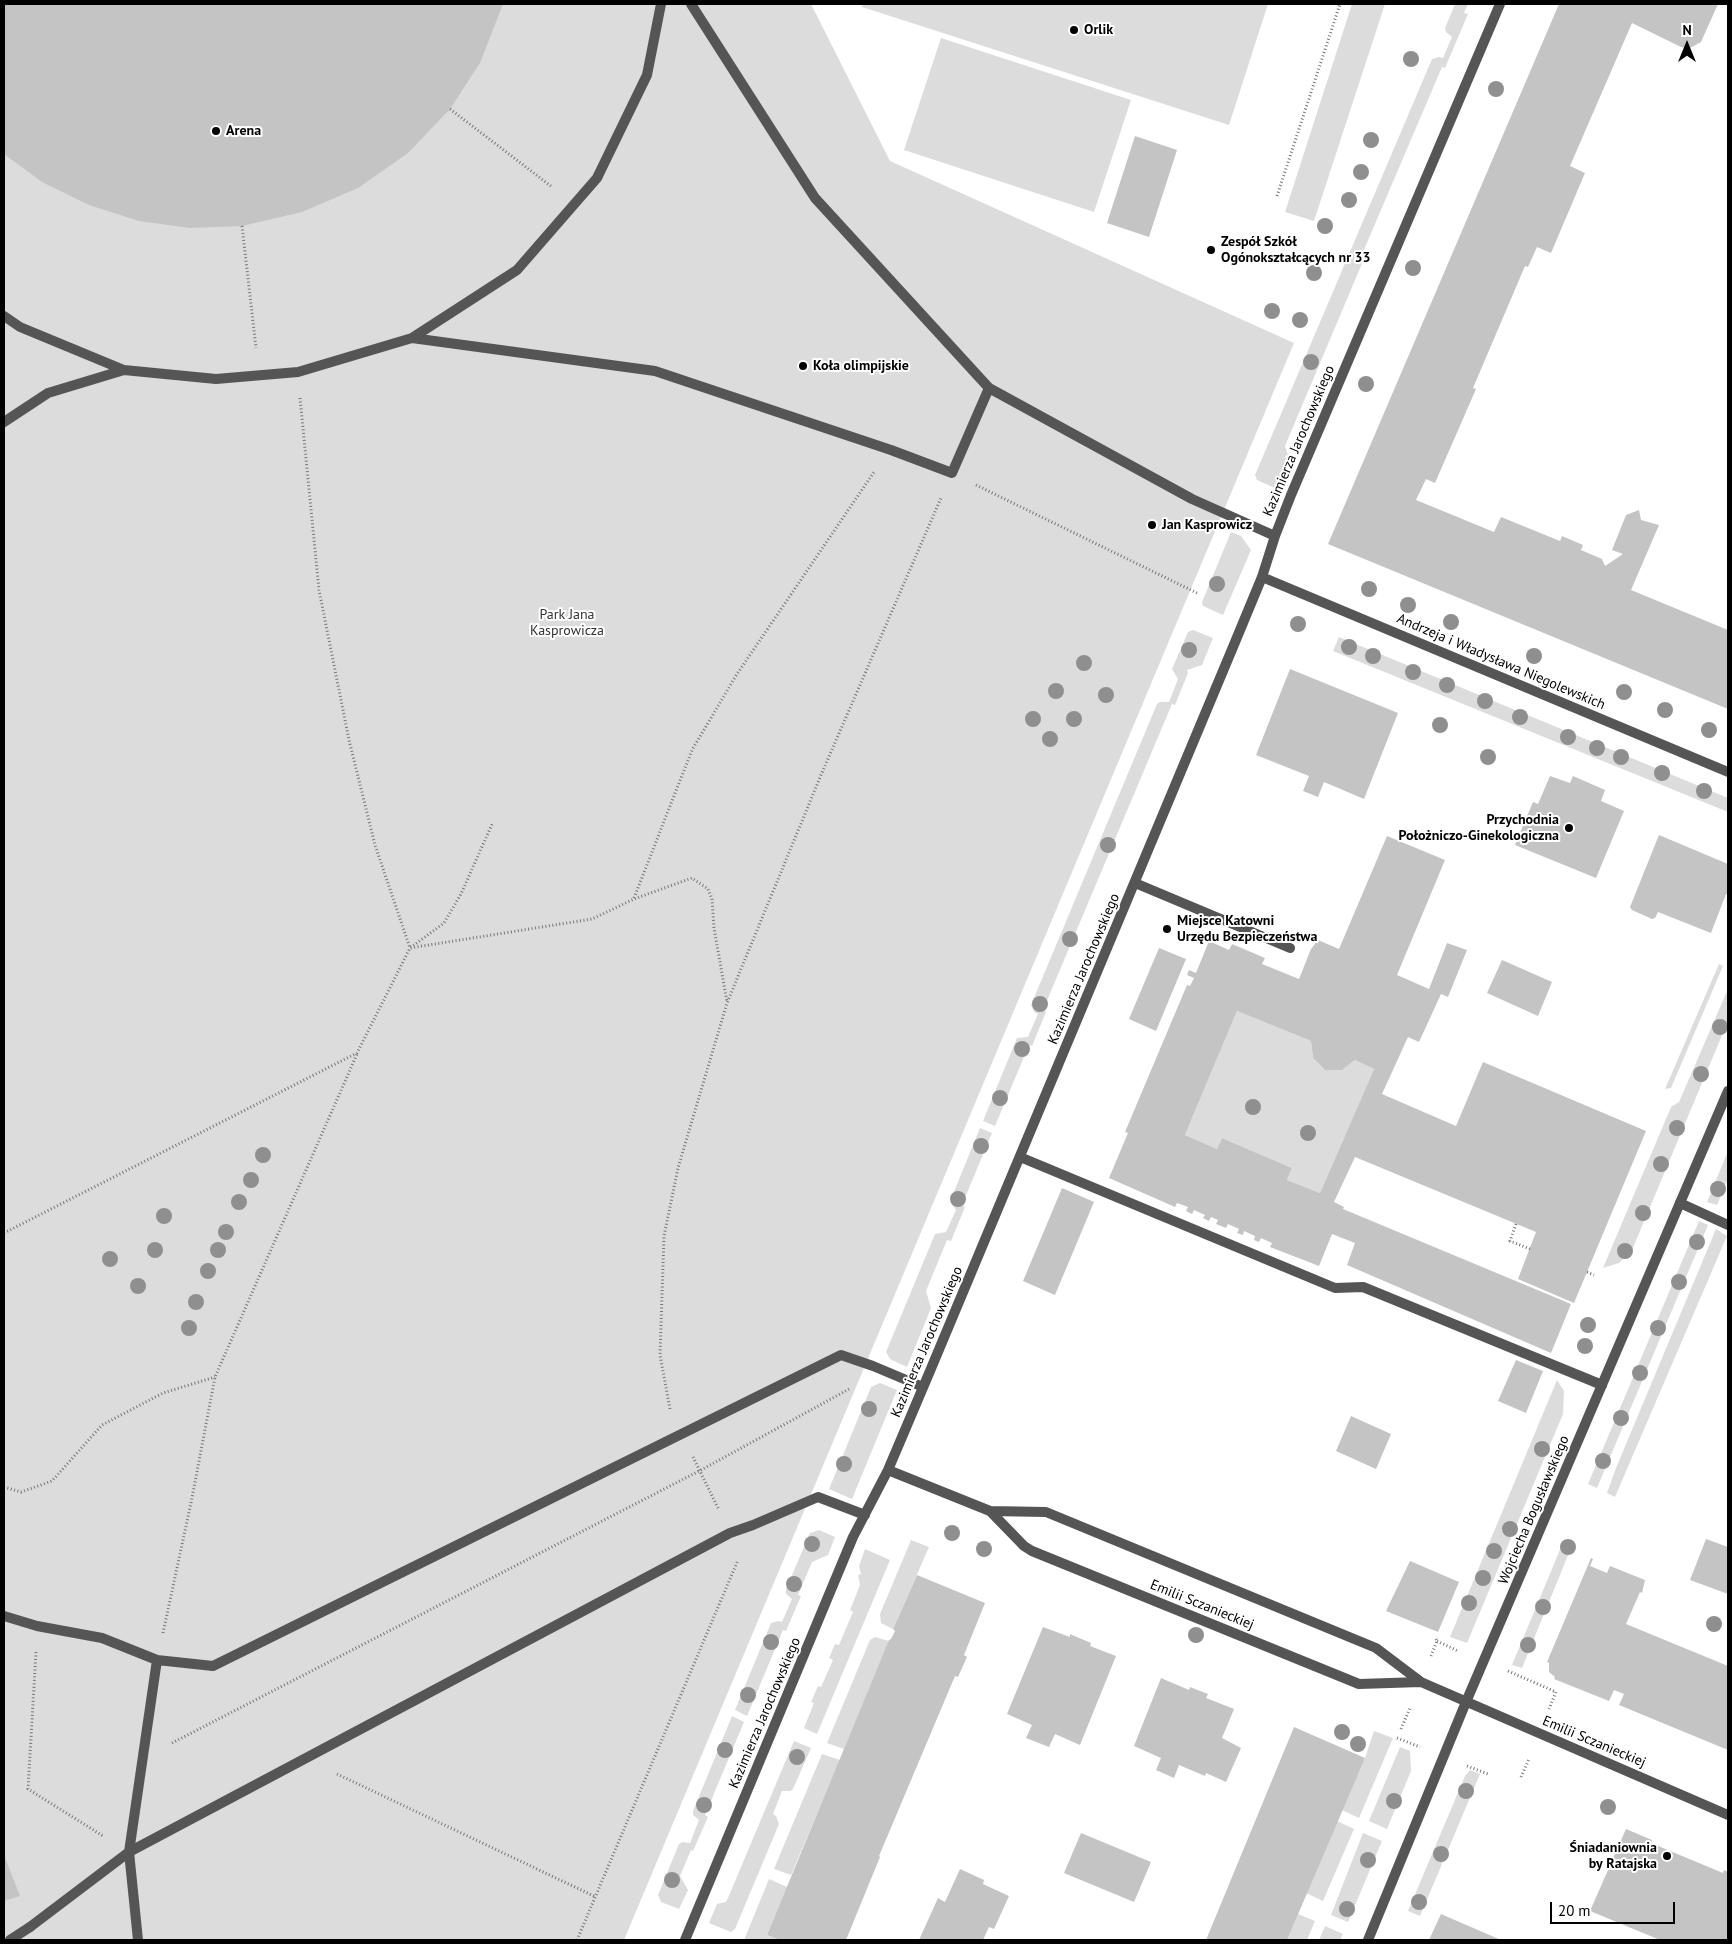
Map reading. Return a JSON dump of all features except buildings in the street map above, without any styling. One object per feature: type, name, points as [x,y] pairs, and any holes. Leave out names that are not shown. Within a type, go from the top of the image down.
[{"type":"street","points":[[4,316],[20,327],[124,370],[216,379],[298,372],[412,338],[517,270],[597,178],[647,75],[661,4]]},
{"type":"street","points":[[691,4],[815,198],[990,388],[1192,499],[1274,536]]},
{"type":"street","name":"Kazimierza Jarochowskiego","points":[[685,1940],[853,1537],[888,1470],[1020,1158],[1262,577],[1274,536],[1500,4]]},
{"type":"street","points":[[412,338],[655,371],[891,450],[952,473],[990,388]]},
{"type":"street","points":[[4,422],[48,393],[124,370]]},
{"type":"street","name":"Andrzeja i Władysława Niegolewskich","points":[[1262,577],[1728,772]]},
{"type":"street","points":[[1135,883],[1290,948]]},
{"type":"street","name":"Wojciecha Bogusławskiego","points":[[1368,1940],[1466,1702],[1728,1091]]},
{"type":"street","points":[[1020,1158],[1335,1288],[1364,1287],[1602,1385]]},
{"type":"street","points":[[1680,1203],[1728,1225]]},
{"type":"street","points":[[4,1616],[37,1626],[102,1638],[157,1660],[213,1666],[841,1356],[873,1366],[923,1387]]},
{"type":"street","name":"Emilii Sczanieckiej","points":[[888,1470],[990,1511],[1046,1512],[1376,1648],[1421,1682],[1728,1815]]},
{"type":"street","points":[[10,1940],[129,1852],[730,1533],[818,1497],[864,1515]]},
{"type":"street","name":"Emilii Sczanieckiej","points":[[990,1511],[1024,1546],[1032,1551],[1359,1684],[1421,1682]]},
{"type":"street","points":[[138,1940],[129,1852],[157,1660]]},
{"type":"path","points":[[1278,196],[1340,4]]},
{"type":"path","points":[[450,108],[574,204]]},
{"type":"path","points":[[242,226],[259,376]]},
{"type":"path","points":[[298,372],[319,590],[349,740],[374,845],[410,948]]},
{"type":"path","points":[[634,898],[692,750],[737,674],[864,483],[891,450]]},
{"type":"path","points":[[730,1533],[701,1470],[673,1423],[660,1356],[664,1236],[678,1168],[727,1003],[821,775],[952,473],[1197,593]]},
{"type":"path","points":[[164,1627],[192,1498],[215,1377],[357,1053],[410,948],[444,923],[461,894],[493,822]]},
{"type":"path","points":[[410,948],[592,919],[634,898],[692,878],[708,889],[712,898],[714,928],[727,1003]]},
{"type":"path","points":[[4,1233],[357,1053]]},
{"type":"path","points":[[1516,1224],[1510,1240],[1530,1249]]},
{"type":"path","points":[[1587,1272],[1594,1275]]},
{"type":"path","points":[[4,1487],[21,1492],[52,1481],[102,1425],[163,1393],[215,1377]]},
{"type":"path","points":[[142,1759],[701,1470],[858,1384]]},
{"type":"path","points":[[577,1940],[753,1525]]},
{"type":"path","points":[[37,1626],[28,1789],[129,1852]]},
{"type":"path","points":[[305,1758],[596,1897]]},
{"type":"green space","name":"Park Jana Kasprowicza","points":[[4,4],[811,4],[890,161],[1294,343],[624,1940],[4,1940]]},
{"type":"green space","points":[[863,4],[1268,4],[1229,125],[862,7]]},
{"type":"green space","points":[[1352,4],[1385,4],[1314,221],[1285,212]]},
{"type":"green space","points":[[1455,4],[1468,4],[1464,13],[1468,14],[1445,68],[1442,67],[1363,252],[1366,254],[1285,446],[1288,455],[1285,456],[1288,463],[1277,489],[1257,480],[1255,475],[1432,59],[1443,58],[1452,37],[1446,32],[1445,28]]},
{"type":"green space","points":[[941,38],[1131,100],[1094,212],[904,150]]},
{"type":"green space","points":[[1231,532],[1241,536],[1251,550],[1223,615],[1203,606],[1202,602]]},
{"type":"green space","points":[[1193,630],[1213,638],[1202,665],[1187,670],[1188,673],[1175,705],[1172,704],[1043,1010],[1046,1012],[1032,1046],[1029,1045],[995,1126],[983,1121],[1017,1038],[1028,1037],[1038,1014],[1034,1012],[1031,1005],[1157,704],[1169,702],[1178,679],[1172,669],[1188,632]]},
{"type":"green space","points":[[1339,637],[1728,798],[1728,812],[1333,651]]},
{"type":"green space","points":[[1719,964],[1723,966],[1671,1088],[1665,1089]]},
{"type":"green space","points":[[1728,989],[1728,1021],[1632,1250],[1619,1263],[1603,1268],[1671,1107],[1679,1102]]},
{"type":"green space","points":[[1237,1011],[1311,1041],[1313,1058],[1325,1070],[1342,1070],[1355,1060],[1374,1069],[1320,1193],[1287,1180],[1292,1168],[1222,1138],[1217,1149],[1185,1135]]},
{"type":"green space","points":[[980,1128],[992,1133],[962,1205],[965,1207],[951,1241],[947,1240],[926,1291],[931,1308],[907,1367],[890,1359],[886,1352],[935,1234],[946,1232],[956,1210],[951,1203],[951,1199]]},
{"type":"green space","points":[[1728,1151],[1728,1178],[1717,1205],[1707,1202]]},
{"type":"green space","points":[[1699,1221],[1708,1225],[1597,1488],[1588,1484]]},
{"type":"green space","points":[[1716,1229],[1727,1236],[1615,1497],[1607,1493],[1616,1468]]},
{"type":"green space","points":[[1557,1380],[1564,1391],[1563,1414],[1467,1643],[1450,1637]]},
{"type":"green space","points":[[880,1383],[897,1390],[852,1499],[829,1489],[871,1387]]},
{"type":"green space","points":[[819,1530],[835,1537],[828,1555],[812,1562],[798,1595],[801,1596],[786,1631],[783,1630],[747,1716],[735,1710],[771,1623],[782,1622],[792,1599],[786,1594],[786,1589],[810,1533]]},
{"type":"green space","points":[[911,1540],[929,1547],[893,1629],[881,1623],[880,1614]]},
{"type":"green space","points":[[1564,1540],[1573,1543],[1522,1668],[1512,1665]]},
{"type":"green space","points":[[865,1549],[890,1560],[817,1734],[804,1728],[814,1703],[811,1702],[818,1686],[821,1687],[833,1660],[829,1658],[835,1644],[839,1645],[853,1612],[850,1610],[860,1585],[858,1575],[861,1574],[859,1566]]},
{"type":"green space","points":[[875,1637],[889,1641],[844,1749],[827,1743],[870,1640]]},
{"type":"green space","points":[[732,1716],[744,1722],[705,1815],[708,1817],[680,1876],[688,1890],[679,1909],[661,1902],[658,1895],[679,1844],[682,1842],[690,1843],[699,1820],[693,1815],[693,1811]]},
{"type":"green space","points":[[1374,1731],[1393,1738],[1359,1818],[1342,1810],[1365,1758]]},
{"type":"green space","points":[[794,1741],[811,1748],[793,1789],[782,1791],[773,1814],[776,1816],[779,1824],[735,1929],[731,1932],[709,1923],[717,1904],[726,1902],[728,1898]]},
{"type":"green space","points":[[1400,1747],[1410,1751],[1411,1771],[1387,1829],[1369,1821]]},
{"type":"green space","points":[[822,1754],[840,1760],[791,1875],[774,1869]]},
{"type":"green space","points":[[1470,1770],[1480,1774],[1420,1916],[1408,1911],[1465,1776]]},
{"type":"green space","points":[[1337,1821],[1354,1829],[1323,1901],[1306,1893]]},
{"type":"green space","points":[[1363,1833],[1382,1841],[1348,1922],[1331,1915]]},
{"type":"green space","points":[[769,1879],[787,1887],[767,1935],[780,1940],[744,1940]]},
{"type":"green space","points":[[1298,1914],[1315,1921],[1307,1940],[1287,1940]]},
{"type":"green space","points":[[1325,1926],[1343,1934],[1340,1940],[1319,1940]]},
{"type":"place","name":"Orlik","points":[[1074,30]]},
{"type":"place","name":"Arena","points":[[216,131]]},
{"type":"place","name":"Zespół Szkół Ogónokształcących nr 33","points":[[1211,250]]},
{"type":"place","name":"Koła olimpijskie","points":[[803,366]]},
{"type":"place","name":"Jan Kasprowicz","points":[[1152,525]]},
{"type":"place","name":"Przychodnia Położniczo-Ginekologiczna","points":[[1569,828]]},
{"type":"place","name":"Miejsce Katowni Urzędu Bezpieczeństwa","points":[[1167,929]]},
{"type":"place","name":"Śniadaniownia by Ratajska","points":[[1667,1856]]}]
